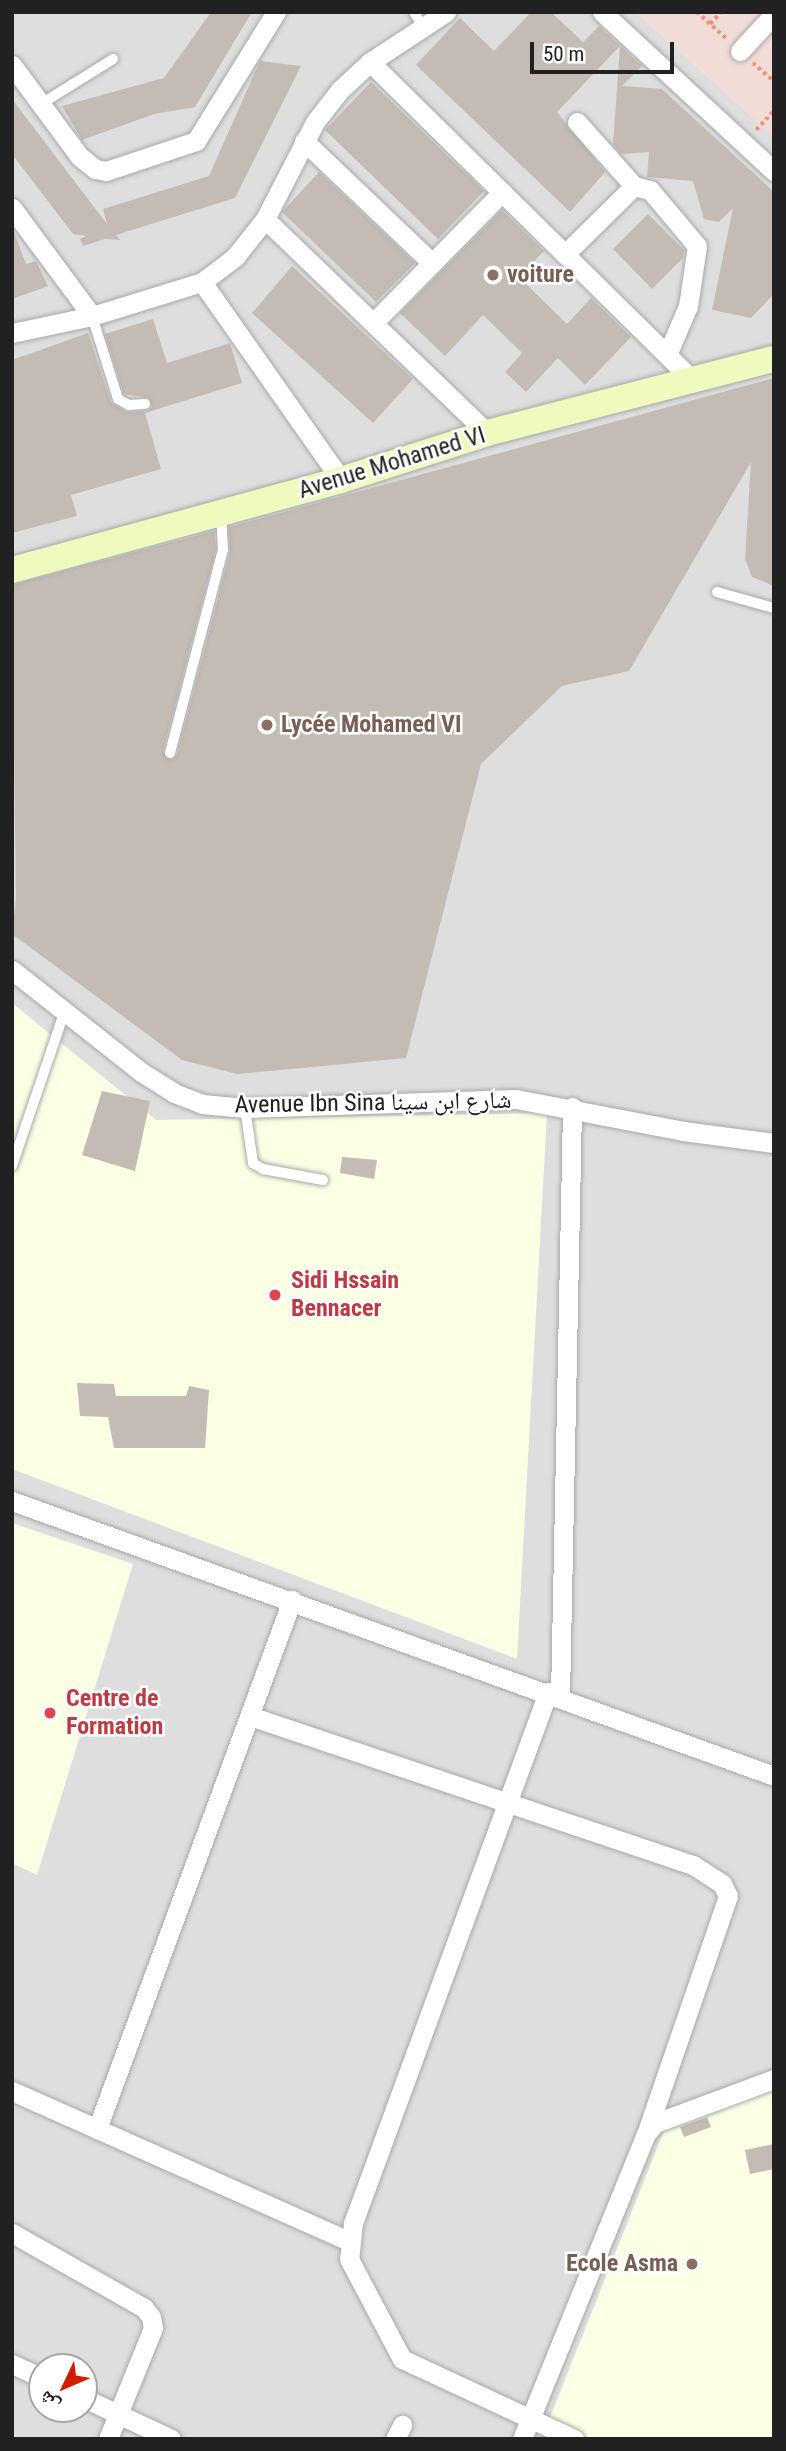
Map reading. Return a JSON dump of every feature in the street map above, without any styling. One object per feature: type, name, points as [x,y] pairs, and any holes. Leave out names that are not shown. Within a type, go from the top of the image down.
[{"type":"main road","name":"Avenue Mohamed VI","points":[[12,570],[341,480],[487,433],[691,378],[774,359]]},
{"type":"street","points":[[12,65],[79,156],[95,169],[106,171],[196,141],[276,12]]},
{"type":"street","points":[[12,333],[92,316],[202,282],[235,257],[265,219],[304,141],[324,108],[370,62],[419,20],[446,12]]},
{"type":"street","points":[[602,12],[774,172]]},
{"type":"street","points":[[740,51],[774,14]]},
{"type":"street","points":[[370,62],[691,378]]},
{"type":"street","points":[[577,122],[634,186],[650,190],[697,246],[688,306],[667,355]]},
{"type":"street","points":[[304,141],[432,263]]},
{"type":"street","points":[[565,254],[634,186]]},
{"type":"street","points":[[375,321],[502,191]]},
{"type":"street","points":[[12,208],[92,316]]},
{"type":"street","points":[[265,219],[375,321],[487,433]]},
{"type":"street","points":[[202,282],[341,480]]},
{"type":"street","name":"Avenue Ibn Sina شارع ابن سينا","points":[[12,970],[174,1093],[202,1104],[245,1108],[452,1098],[516,1099],[572,1107],[683,1131],[774,1143]]},
{"type":"street","points":[[572,1107],[554,1694],[508,1802],[349,2241],[349,2259],[402,2358],[574,2439]]},
{"type":"street","points":[[12,1501],[554,1694],[774,1776]]},
{"type":"street","points":[[97,2129],[292,1601]]},
{"type":"street","points":[[250,1716],[693,1865],[722,1884],[727,1896],[646,2134],[522,2439]]},
{"type":"street","points":[[646,2134],[655,2123],[774,2079]]},
{"type":"street","points":[[12,2091],[349,2241]]},
{"type":"street","points":[[12,2233],[144,2308],[151,2317],[153,2328],[108,2439]]},
{"type":"street","points":[[12,2364],[28,2371]]},
{"type":"street","points":[[98,2405],[171,2439]]},
{"type":"lane","points":[[41,104],[113,59]]},
{"type":"lane","points":[[92,316],[118,399],[129,405],[145,404]]},
{"type":"lane","points":[[170,752],[223,550],[221,513]]},
{"type":"lane","points":[[717,592],[774,608]]},
{"type":"lane","points":[[12,1166],[65,1010]]},
{"type":"lane","points":[[245,1108],[253,1163],[263,1169],[323,1180]]},
{"type":"path","points":[[710,24],[721,12]]},
{"type":"path","points":[[744,144],[774,111]]},
{"type":"shaded area","points":[[12,12],[774,12],[774,2439],[12,2439]]},
{"type":"shaded area","points":[[635,12],[774,12],[774,137]]},
{"type":"shaded area","name":"Sidi Hssain Bennacer","points":[[12,1003],[156,1120],[547,1113],[517,1659],[12,1469]]},
{"type":"shaded area","name":"Centre de Formation","points":[[12,1523],[133,1564],[37,1875],[12,1863]]},
{"type":"shaded area","name":"Ecole Asma","points":[[774,2069],[774,2439],[589,2439],[549,2420],[673,2108]]},
{"type":"building","points":[[211,12],[252,12],[195,107],[154,114],[82,140],[62,106],[164,78]]},
{"type":"building","points":[[531,12],[551,12],[583,42],[599,26],[642,66],[622,86],[662,89],[774,192],[774,294],[751,318],[712,310],[733,208],[719,222],[704,219],[693,181],[647,177],[649,152],[621,154],[613,144],[620,46],[557,112],[605,172],[570,212],[416,65],[460,18],[494,51]]},
{"type":"building","points":[[260,61],[301,66],[235,198],[116,235],[120,240],[105,239],[83,246],[80,239],[86,236],[73,234],[12,154],[12,99],[107,224],[103,209],[209,176]]},
{"type":"building","points":[[371,82],[484,191],[438,239],[325,130]]},
{"type":"building","points":[[319,172],[415,263],[376,302],[282,212]]},
{"type":"building","points":[[502,210],[544,251],[519,277],[567,324],[591,298],[631,337],[585,385],[558,358],[526,392],[505,372],[522,353],[483,315],[445,356],[400,313]]},
{"type":"building","points":[[648,214],[684,250],[683,258],[652,289],[613,249]]},
{"type":"building","points":[[14,232],[26,264],[36,261],[48,286],[12,299]]},
{"type":"building","points":[[292,266],[413,379],[373,423],[252,313]]},
{"type":"building","points":[[153,319],[167,363],[230,343],[242,383],[145,413],[161,469],[71,495],[77,516],[12,533],[12,360],[88,333],[111,402],[126,412],[146,411],[152,407],[149,398],[124,394],[105,334]]},
{"type":"building","name":"Lycée Mohamed VI","points":[[774,378],[774,586],[752,577],[745,559],[751,462],[629,671],[562,686],[481,764],[406,1058],[237,1074],[182,1060],[12,934],[16,899],[12,585],[214,531],[216,549],[163,751],[171,760],[177,755],[230,552],[229,527]]},
{"type":"building","points":[[102,1091],[150,1101],[135,1171],[82,1155]]},
{"type":"building","points":[[342,1157],[377,1160],[374,1179],[340,1173]]},
{"type":"building","points":[[77,1383],[114,1384],[116,1396],[186,1396],[189,1386],[209,1390],[205,1448],[114,1448],[108,1417],[80,1416]]},
{"type":"building","points":[[707,2117],[711,2127],[684,2137],[680,2127]]},
{"type":"building","points":[[774,2144],[774,2169],[750,2174],[745,2150]]},
{"type":"place","name":"voiture","points":[[493,275]]},
{"type":"place","name":"Lycée Mohamed VI","points":[[267,725]]},
{"type":"place","name":"Sidi Hssain Bennacer","points":[[275,1295]]},
{"type":"place","name":"Centre de Formation","points":[[50,1713]]},
{"type":"place","name":"Ecole Asma","points":[[692,2264]]}]
